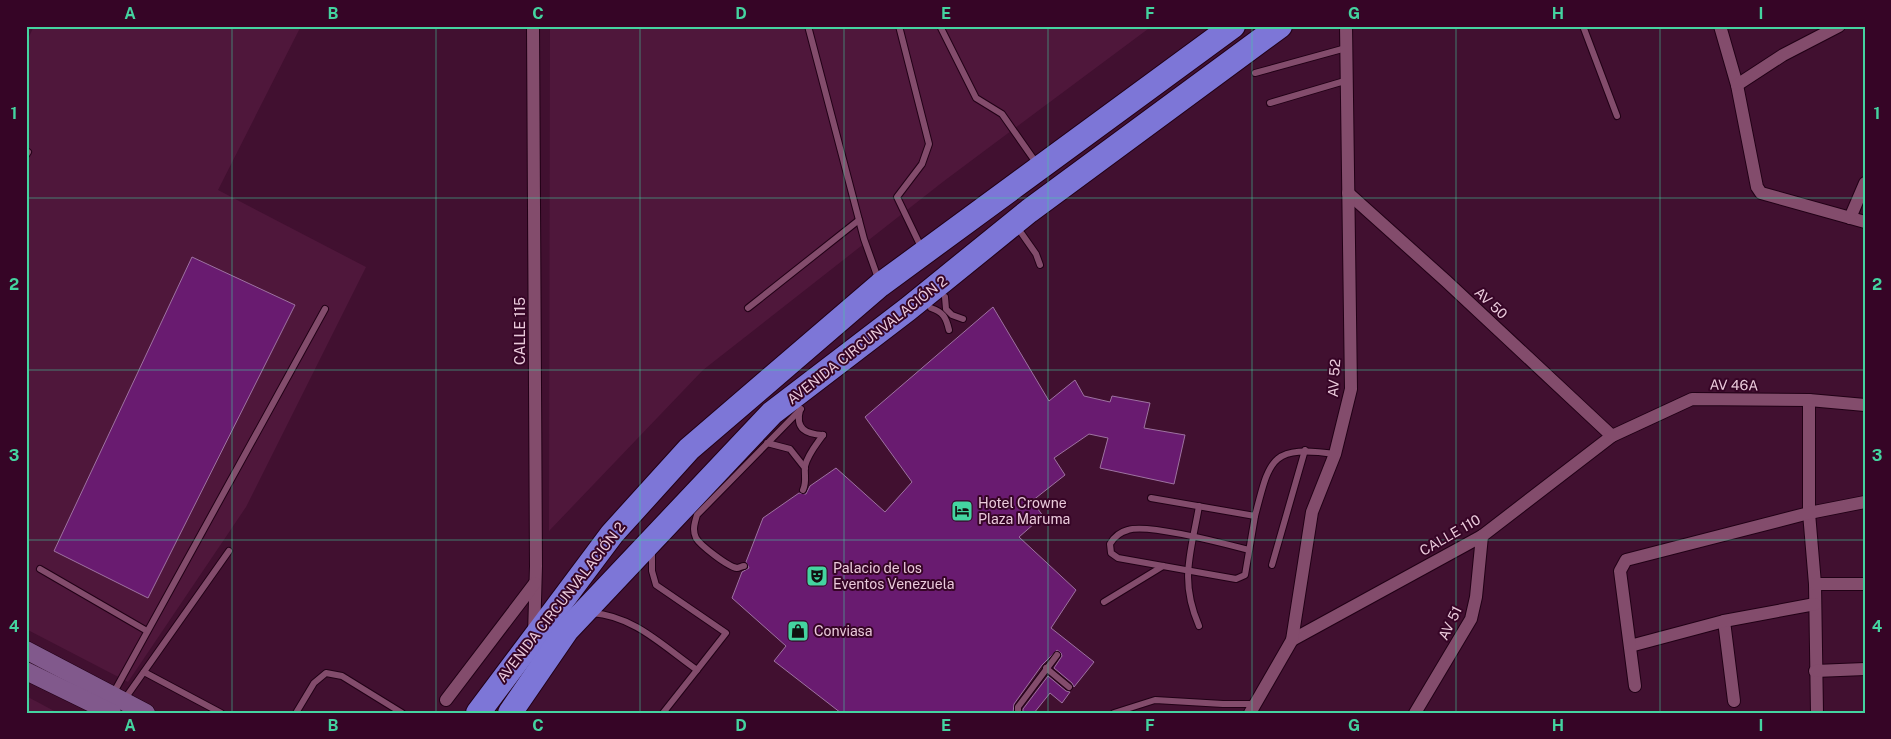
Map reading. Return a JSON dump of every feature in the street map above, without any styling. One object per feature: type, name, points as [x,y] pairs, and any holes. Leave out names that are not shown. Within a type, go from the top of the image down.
[{"type":"highway","name":"AVENIDA CIRCUNVALACIÓN 2","points":[[478,713],[534,635],[612,534],[689,449],[880,285],[1232,26]]},
{"type":"highway","name":"AVENIDA CIRCUNVALACIÓN 2","points":[[510,713],[567,630],[652,538],[772,414],[908,309],[1029,211],[1280,26]]},
{"type":"street","name":"CALLE 115","points":[[533,26],[536,583],[534,635]]},
{"type":"street","points":[[1720,26],[1737,85],[1755,182],[1761,193],[1865,222]]},
{"type":"street","points":[[1737,85],[1783,56],[1839,26]]},
{"type":"street","name":"AV 52","points":[[1252,708],[1292,640],[1312,512],[1335,454],[1351,389],[1348,80],[1344,28]]},
{"type":"street","points":[[1850,218],[1865,183]]},
{"type":"street","name":"AV 50","points":[[1348,194],[1446,281],[1612,436]]},
{"type":"street","name":"AV 46A","points":[[1612,436],[1692,399],[1809,400],[1865,405]]},
{"type":"street","points":[[1809,400],[1809,512],[1815,584],[1817,713]]},
{"type":"street","name":"CALLE 110","points":[[1292,640],[1482,536],[1612,436]]},
{"type":"street","points":[[1635,686],[1620,570],[1626,560],[1809,512],[1865,502]]},
{"type":"street","name":"AV 51","points":[[1415,713],[1472,619],[1482,536]]},
{"type":"street","points":[[446,700],[536,583]]},
{"type":"street","points":[[1815,584],[1865,584]]},
{"type":"street","points":[[1630,646],[1724,621],[1815,604]]},
{"type":"street","points":[[1724,621],[1734,701]]},
{"type":"street","points":[[26,650],[114,707]]},
{"type":"street","points":[[1815,671],[1865,670]]},
{"type":"street","points":[[26,671],[114,707],[146,713]]},
{"type":"lane","points":[[808,26],[859,220],[880,285]]},
{"type":"lane","points":[[899,26],[929,144],[922,164],[897,197],[923,252]]},
{"type":"lane","points":[[940,26],[976,98],[1002,114],[1039,167]]},
{"type":"lane","points":[[1583,26],[1617,116]]},
{"type":"lane","points":[[1255,73],[1346,48]]},
{"type":"lane","points":[[1270,103],[1348,80]]},
{"type":"lane","points":[[748,308],[859,220]]},
{"type":"lane","points":[[1022,234],[1036,254],[1040,265]]},
{"type":"lane","points":[[945,297],[946,309],[952,315],[963,319]]},
{"type":"lane","points":[[931,308],[941,311],[946,318],[949,330]]},
{"type":"lane","points":[[114,707],[147,631],[325,309]]},
{"type":"lane","points":[[744,566],[737,568],[730,566],[703,546],[696,537],[694,526],[697,515],[801,409],[798,420],[801,428],[809,434],[823,435],[810,454],[805,468],[806,482],[803,490]]},
{"type":"lane","points":[[767,443],[790,449],[805,468]]},
{"type":"lane","points":[[1249,550],[1194,537],[1136,528],[1120,533],[1110,544],[1111,552],[1118,558],[1232,580],[1240,578],[1245,575],[1255,516],[1266,474],[1273,462],[1284,454],[1305,450],[1335,454]]},
{"type":"lane","points":[[1272,565],[1305,450]]},
{"type":"lane","points":[[1151,498],[1255,516]]},
{"type":"lane","points":[[1199,506],[1187,586],[1190,605],[1199,626]]},
{"type":"lane","points":[[652,538],[652,571],[656,585],[726,633],[663,713]]},
{"type":"lane","points":[[114,707],[144,672],[229,551]]},
{"type":"lane","points":[[1104,602],[1163,566]]},
{"type":"lane","points":[[40,569],[147,631]]},
{"type":"lane","points":[[583,612],[609,614],[631,622],[697,670]]},
{"type":"lane","points":[[1018,713],[1018,707],[1057,655]]},
{"type":"lane","points":[[1046,668],[1069,687]]},
{"type":"lane","points":[[144,672],[221,713]]},
{"type":"lane","points":[[296,713],[314,682],[326,673],[342,676],[402,713]]},
{"type":"lane","points":[[1114,713],[1155,700],[1223,704],[1252,708]]},
{"type":"shaded area","points":[[34,26],[301,26],[218,190],[366,267],[246,507],[128,682],[26,629],[26,43]]},
{"type":"shaded area","points":[[550,26],[1152,26],[944,181],[703,370],[549,531]]},
{"type":"shaded area","points":[[26,696],[58,713],[26,713]]},
{"type":"building","points":[[192,257],[295,305],[148,598],[54,551]]},
{"type":"building","name":"Hotel Crowne Plaza Maruma","points":[[993,307],[1049,401],[1075,380],[1084,396],[1110,402],[1112,396],[1150,403],[1144,428],[1185,435],[1174,484],[1100,468],[1108,438],[1089,434],[1054,458],[1065,475],[1032,501],[1043,516],[1019,537],[1076,590],[1051,628],[1094,662],[1074,687],[1072,683],[1054,668],[1062,656],[1057,650],[1042,665],[1014,704],[1013,713],[841,713],[774,661],[786,646],[732,598],[742,572],[749,568],[746,562],[763,518],[799,493],[806,494],[810,486],[836,468],[885,512],[912,482],[865,417]]},
{"type":"building","points":[[1048,676],[1066,691],[1070,692],[1062,703],[1050,693],[1034,713],[1023,713],[1023,709]]},
{"type":"place","name":"Hotel Crowne Plaza Maruma","points":[[962,511]]},
{"type":"place","name":"Palacio de los Eventos Venezuela","points":[[817,576]]},
{"type":"place","name":"Conviasa","points":[[798,631]]}]
